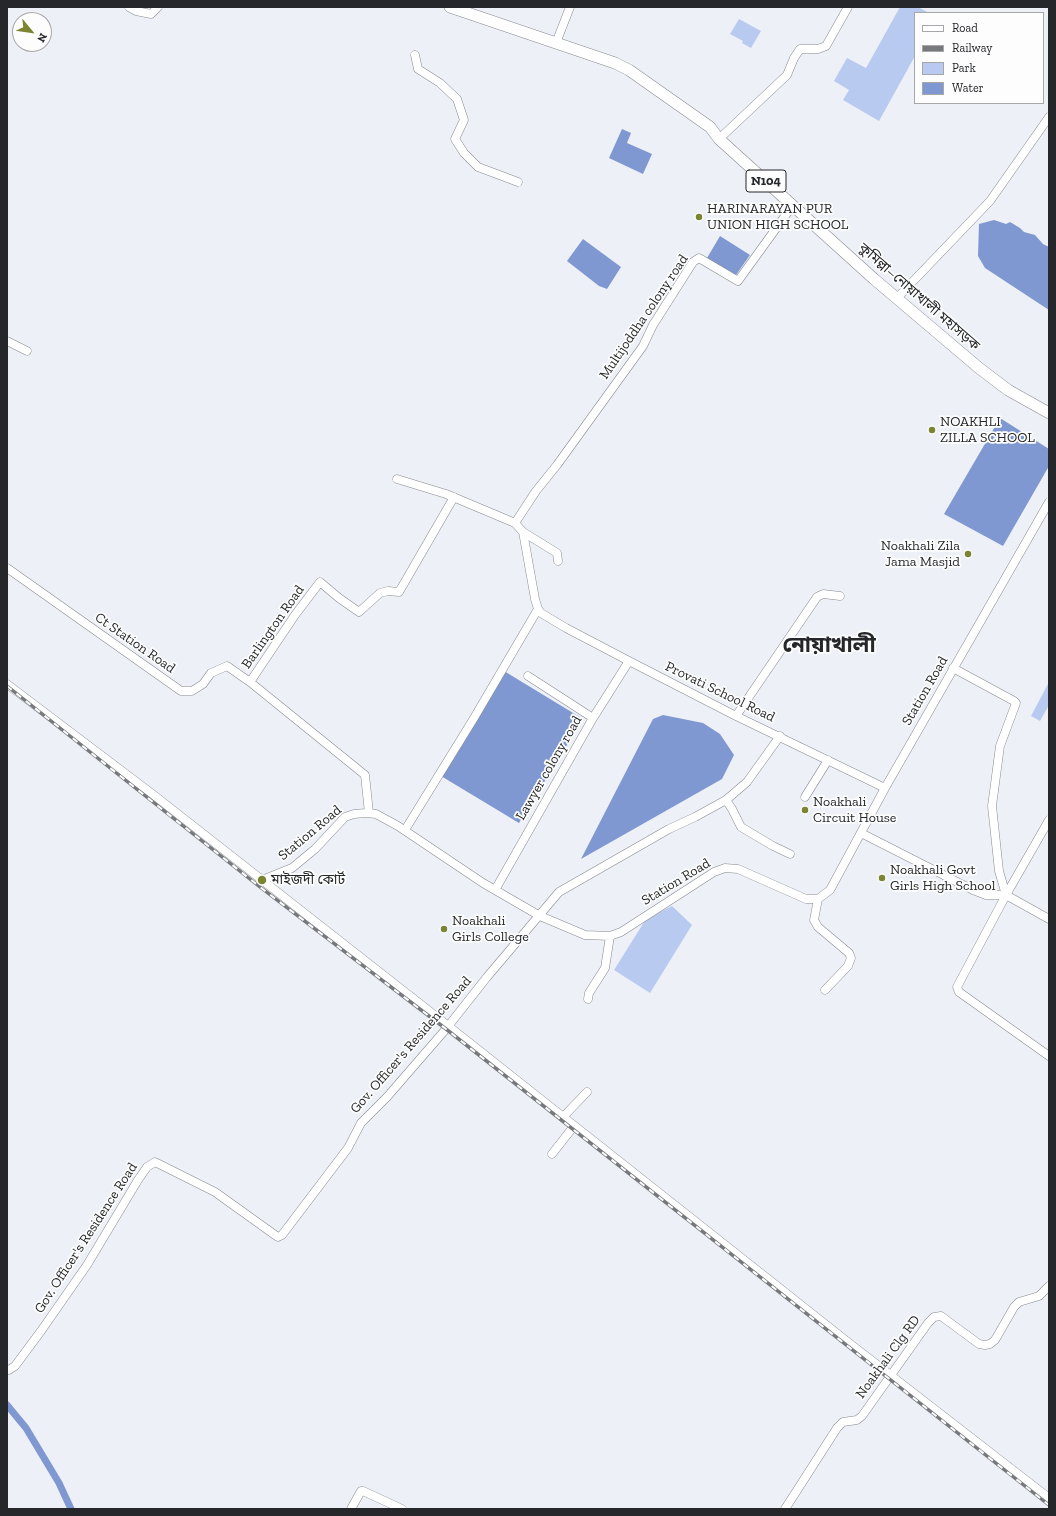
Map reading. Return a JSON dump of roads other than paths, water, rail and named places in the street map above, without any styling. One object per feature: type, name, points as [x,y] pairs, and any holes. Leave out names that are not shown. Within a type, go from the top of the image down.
[{"type":"highway","name":"কুমিল্লা–নোয়াখালী মহাসড়ক","points":[[450,7],[615,63],[629,70],[710,127],[719,139],[897,298],[979,368],[1008,390],[1049,413]]},
{"type":"street","points":[[129,7],[136,11],[151,14],[158,7]]},
{"type":"street","points":[[556,43],[570,7]]},
{"type":"street","points":[[719,139],[787,75],[794,58],[800,49],[818,49],[826,46],[848,7]]},
{"type":"street","points":[[416,55],[418,69],[440,84],[457,99],[464,120],[455,139],[464,153],[478,167],[518,182]]},
{"type":"street","points":[[897,298],[990,202],[1049,117]]},
{"type":"street","name":"Multijoddha colony road","points":[[518,521],[536,491],[643,346],[653,325],[693,262],[699,258],[738,281],[793,205]]},
{"type":"street","points":[[7,341],[27,351]]},
{"type":"street","points":[[397,479],[454,497],[518,521],[523,532],[538,609],[474,718],[405,830]]},
{"type":"street","name":"Barlington Road","points":[[369,813],[365,775],[250,682],[295,615],[320,582],[358,612],[380,593],[388,591],[399,592],[454,497]]},
{"type":"street","name":"Station Road","points":[[262,880],[292,868],[315,849],[345,817],[354,814],[369,813],[376,814],[405,830],[496,890],[540,916],[585,935],[610,936],[621,932],[714,872],[725,868],[738,869],[806,899],[818,899],[830,890],[885,788],[1049,502]]},
{"type":"street","points":[[523,532],[557,553],[558,560]]},
{"type":"street","name":"Ct Station Road","points":[[7,568],[181,691],[192,691],[203,684],[211,673],[227,666],[250,682]]},
{"type":"street","points":[[736,716],[816,597],[823,594],[840,596]]},
{"type":"street","name":"Provati School Road","points":[[538,609],[541,613],[601,647],[736,716],[885,788]]},
{"type":"street","name":"Lawyer colony road","points":[[496,890],[593,718],[629,661]]},
{"type":"street","points":[[953,668],[1014,701],[1016,704],[1000,746],[992,806],[999,871],[1006,895]]},
{"type":"street","points":[[528,676],[593,718]]},
{"type":"street","points":[[7,684],[155,796],[1049,1498]]},
{"type":"street","name":"Gov. Officer's Residence Road","points":[[7,1369],[9,1370],[15,1366],[57,1307],[86,1265],[138,1180],[147,1167],[154,1162],[215,1192],[278,1237],[282,1235],[348,1148],[361,1123],[387,1097],[446,1029],[447,1025],[559,892],[669,829],[726,800],[747,782],[780,736]]},
{"type":"street","points":[[805,797],[828,760]]},
{"type":"street","points":[[726,800],[741,827],[790,854]]},
{"type":"street","points":[[1049,820],[1006,895],[957,988],[957,990],[1049,1056]]},
{"type":"street","points":[[861,833],[973,890],[986,895],[1006,895],[1049,919]]},
{"type":"street","points":[[818,899],[814,920],[818,927],[829,938],[849,953],[851,958],[848,966],[825,990]]},
{"type":"street","points":[[588,999],[589,994],[605,968],[610,936]]},
{"type":"street","points":[[563,1117],[587,1092]]},
{"type":"street","points":[[552,1154],[574,1126]]},
{"type":"street","name":"Noakhali Clg RD","points":[[785,1509],[837,1428],[843,1422],[857,1420],[862,1416],[928,1323],[934,1317],[941,1316],[980,1344],[990,1344],[995,1340],[1014,1307],[1019,1302],[1039,1296],[1049,1286]]},
{"type":"street","points":[[351,1509],[361,1491],[363,1491],[402,1509]]},
{"type":"water","points":[[622,129],[631,133],[627,143],[652,154],[643,174],[609,158]]},
{"type":"water","points":[[994,220],[1006,224],[1010,222],[1024,232],[1035,235],[1043,244],[1049,247],[1049,310],[985,268],[978,256],[979,224]]},
{"type":"water","points":[[720,236],[750,255],[736,275],[707,258]]},
{"type":"water","points":[[583,239],[621,267],[607,289],[599,286],[567,261]]},
{"type":"water","points":[[1000,418],[1049,449],[1049,466],[1003,546],[944,514]]},
{"type":"water","points":[[504,671],[583,719],[519,823],[441,776]]},
{"type":"water","points":[[663,715],[703,723],[720,734],[734,755],[722,779],[581,859],[653,719]]},
{"type":"waterway","points":[[7,1405],[26,1428],[59,1483],[71,1509]]},
{"type":"railway","points":[[7,686],[260,887],[446,1029],[1049,1505]]},
{"type":"place","name":"HARINARAYAN PUR UNION HIGH SCHOOL","points":[[699,217]]},
{"type":"place","name":"NOAKHLI ZILLA SCHOOL","points":[[932,430]]},
{"type":"place","name":"Noakhali Zila Jama Masjid","points":[[968,554]]},
{"type":"place","name":"Noakhali Circuit House","points":[[805,810]]},
{"type":"place","name":"Noakhali Govt Girls High School","points":[[882,878]]},
{"type":"place","name":"মাইজদী কোর্ট","points":[[262,880]]},
{"type":"place","name":"Noakhali Girls College","points":[[444,929]]},
{"type":"district","name":"নোয়াখালী","points":[[829,646]]}]
